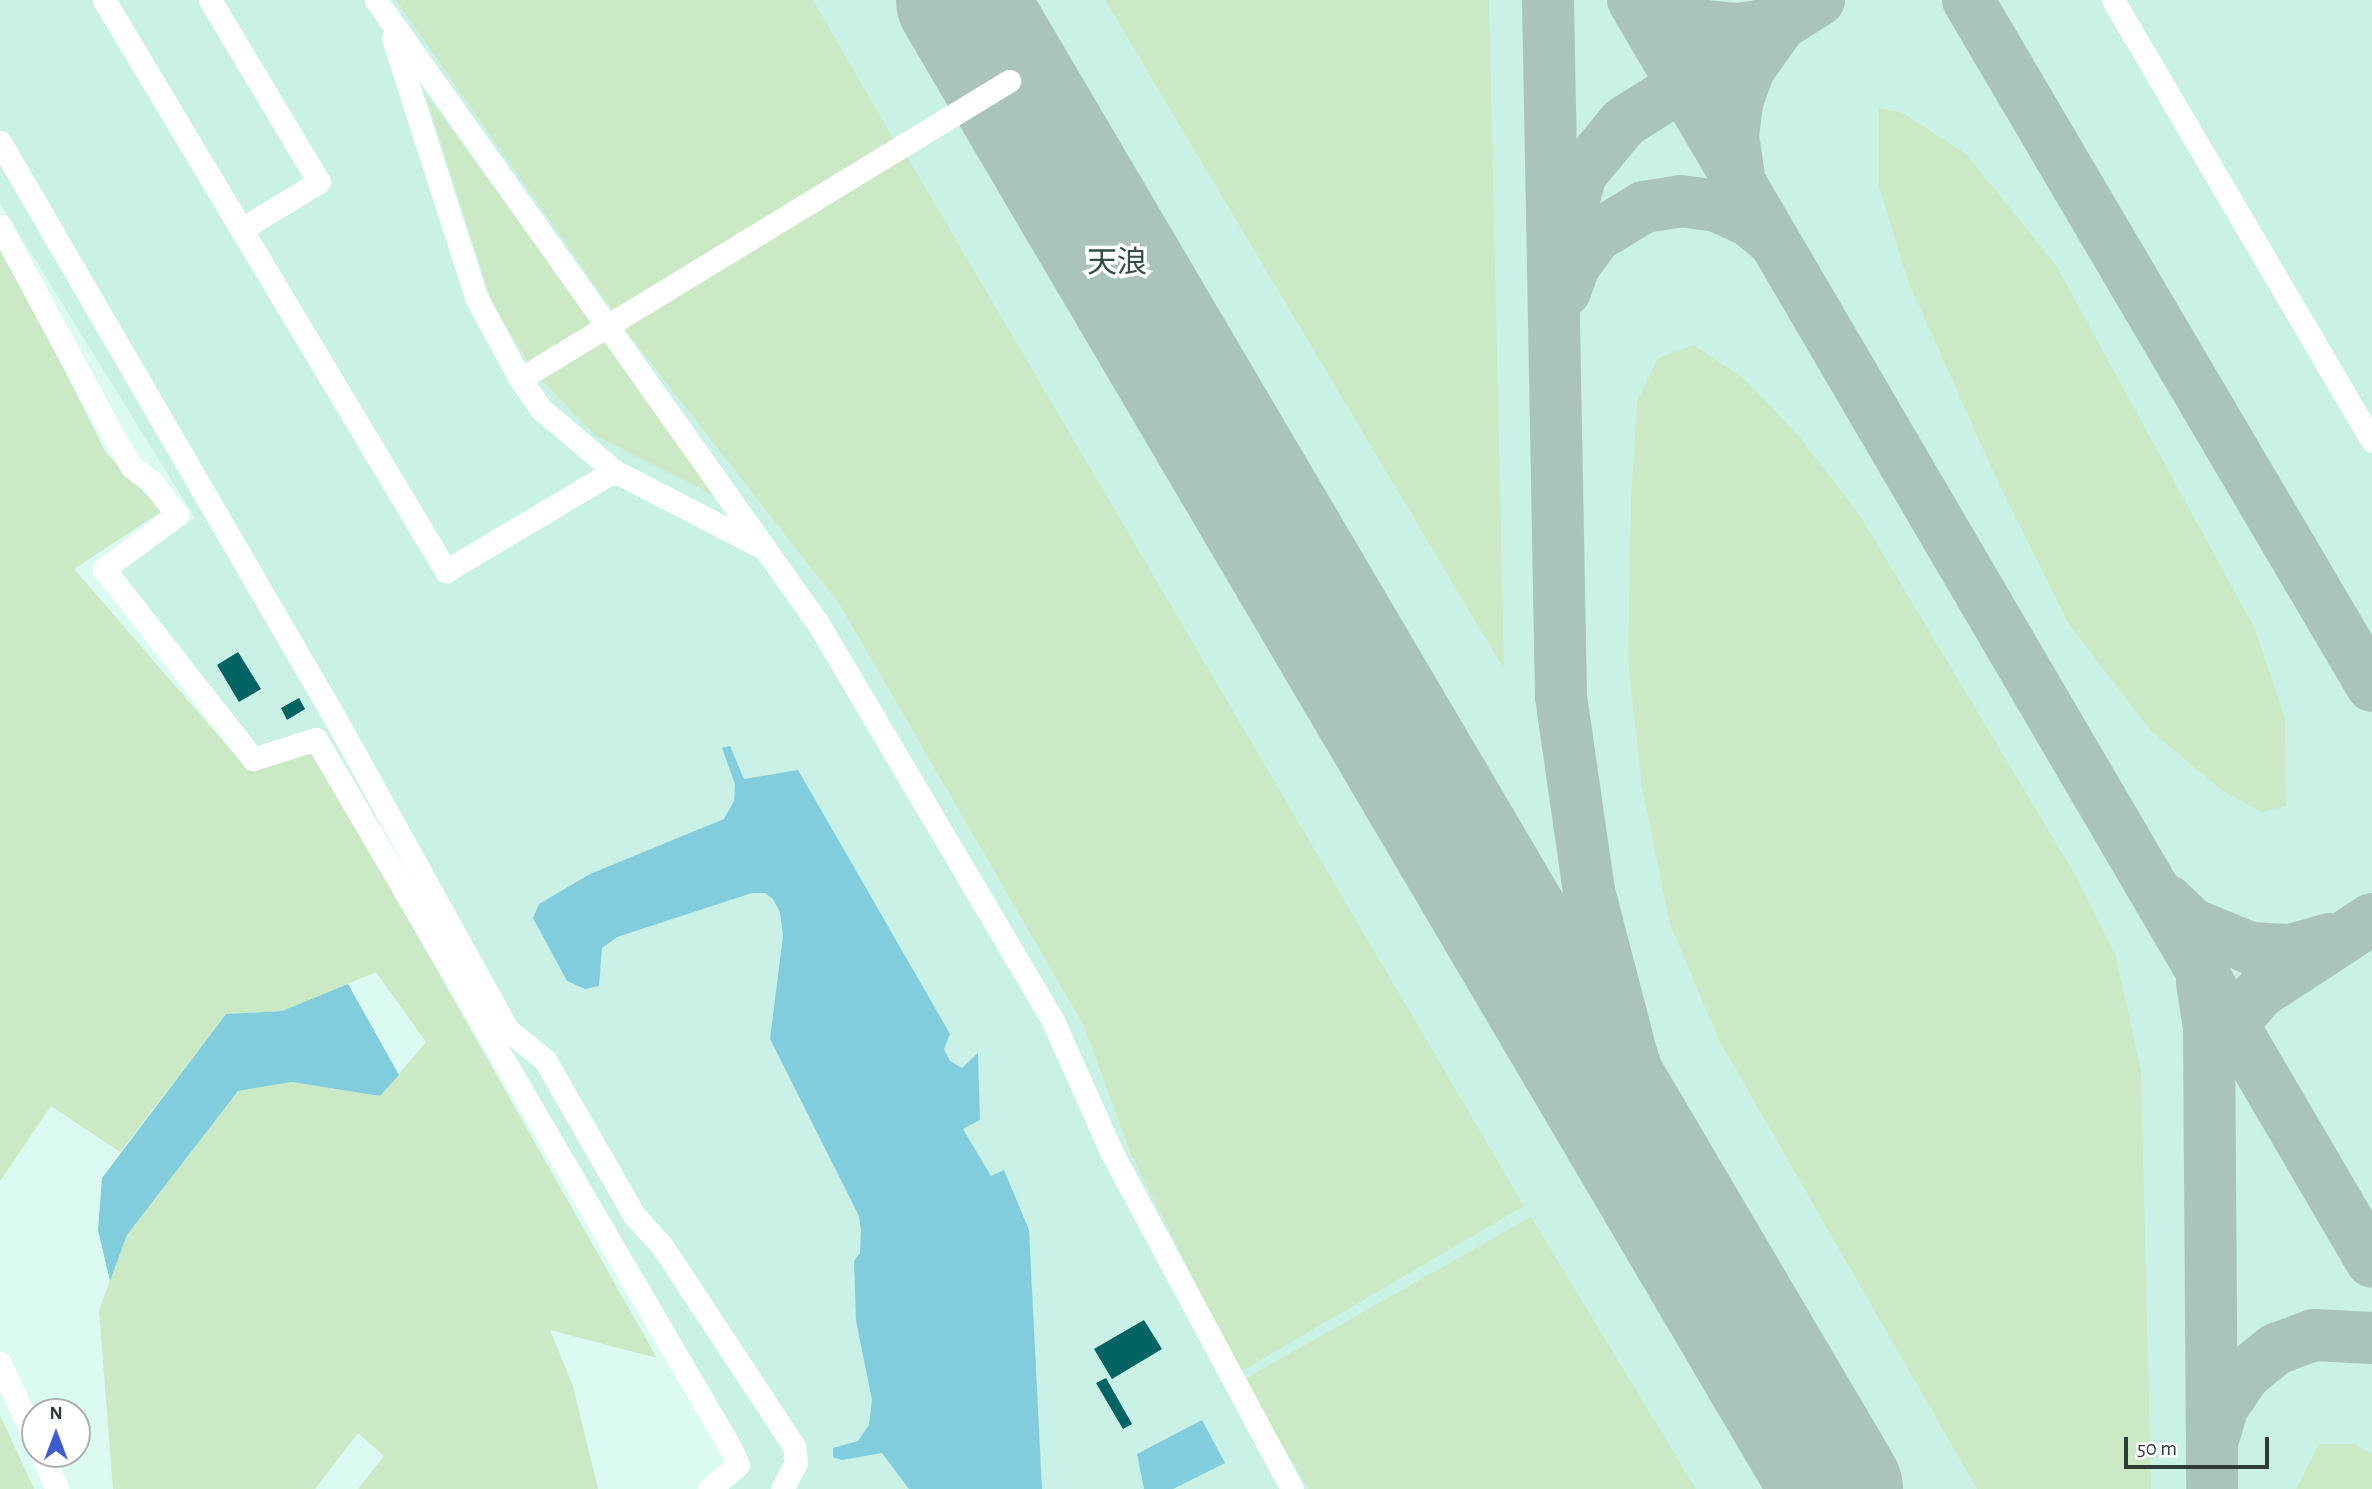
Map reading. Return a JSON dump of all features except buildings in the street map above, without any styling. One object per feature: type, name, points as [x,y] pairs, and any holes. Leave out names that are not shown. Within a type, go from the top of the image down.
[{"type":"street","points":[[104,0],[446,571],[614,471]]},
{"type":"street","points":[[210,0],[319,182],[240,229]]},
{"type":"street","points":[[2113,0],[2372,440]]},
{"type":"street","points":[[382,9],[820,625],[1053,1021],[1113,1155],[1292,1489]]},
{"type":"street","points":[[382,9],[476,297],[520,379],[541,408],[614,471],[768,550]]},
{"type":"street","points":[[520,379],[1009,81]]},
{"type":"street","points":[[0,142],[336,720],[508,1030],[545,1060],[634,1214],[662,1246],[794,1446],[796,1462],[782,1489]]},
{"type":"street","points":[[0,226],[111,434],[132,467],[153,483],[177,515],[104,569],[253,759],[316,739],[731,1449],[738,1465],[709,1489]]},
{"type":"street","points":[[0,1363],[21,1409]]},
{"type":"street","points":[[47,1468],[57,1489]]},
{"type":"shaded area","points":[[0,0],[2372,0],[2372,1489],[720,1489],[750,1469],[318,730],[244,753],[109,573],[195,518],[0,203]]},
{"type":"shaded area","points":[[396,0],[813,0],[897,145],[615,314]]},
{"type":"shaded area","points":[[1105,0],[1489,0],[1504,669]]},
{"type":"shaded area","points":[[425,93],[721,499],[596,436],[535,374],[492,302]]},
{"type":"shaded area","points":[[1879,108],[1903,113],[1966,154],[2056,265],[2255,629],[2285,718],[2286,806],[2262,812],[2223,791],[2151,731],[2068,623],[1993,471],[1908,281],[1879,186]]},
{"type":"shaded area","points":[[905,153],[1524,1206],[1240,1372],[1131,1155],[1084,1026],[840,605],[619,322]]},
{"type":"shaded area","points":[[0,242],[106,453],[162,511],[74,569],[249,771],[305,753],[315,755],[657,1358],[550,1330],[573,1386],[598,1489],[358,1489],[384,1456],[358,1433],[315,1489],[113,1489],[99,1310],[127,1235],[238,1091],[292,1082],[380,1096],[426,1042],[376,972],[282,1011],[226,1014],[120,1152],[51,1106],[0,1181]]},
{"type":"shaded area","points":[[1694,345],[1742,377],[1798,435],[1859,514],[2077,878],[2116,956],[2141,1071],[2151,1489],[1977,1489],[1719,1040],[1670,924],[1642,787],[1628,661],[1631,502],[1637,402],[1658,358]]},
{"type":"shaded area","points":[[1531,1217],[1696,1489],[1309,1489],[1243,1380]]},
{"type":"shaded area","points":[[0,1415],[21,1461],[21,1468],[24,1468],[34,1489],[0,1489]]},
{"type":"shaded area","points":[[2319,1444],[2355,1444],[2372,1454],[2372,1489],[2296,1489]]},
{"type":"water","points":[[730,746],[744,779],[798,770],[950,1034],[944,1049],[950,1061],[962,1068],[978,1053],[980,1120],[963,1129],[991,1176],[1004,1170],[1029,1230],[1042,1489],[909,1489],[882,1453],[842,1460],[833,1457],[833,1448],[858,1441],[869,1425],[872,1400],[856,1321],[854,1261],[860,1253],[861,1230],[859,1216],[770,1039],[783,936],[780,912],[773,899],[765,893],[752,893],[617,937],[602,948],[599,986],[585,989],[567,981],[533,918],[539,904],[590,874],[724,819],[734,801],[735,784],[722,748]]},
{"type":"water","points":[[348,984],[399,1075],[380,1096],[292,1082],[238,1091],[127,1235],[110,1281],[98,1230],[102,1178],[226,1014],[282,1011]]},
{"type":"water","points":[[1202,1420],[1225,1463],[1173,1489],[1144,1489],[1137,1454]]},
{"type":"taxiway","points":[[1548,0],[1561,697],[1589,891],[1632,1056],[1696,1248]]},
{"type":"taxiway","points":[[1633,0],[2372,1262]]},
{"type":"taxiway","points":[[1646,0],[1670,15],[1704,26],[1739,29],[1775,23]]},
{"type":"taxiway","points":[[1565,232],[1581,174],[1624,122],[1819,0]]},
{"type":"taxiway","points":[[1968,0],[2372,686]]},
{"type":"taxiway","points":[[1739,177],[1733,136],[1737,102],[1749,69],[1778,28]]},
{"type":"taxiway","points":[[1565,291],[1574,266],[1596,236],[1644,207],[1681,201],[1717,206],[1751,222],[1771,239]]},
{"type":"taxiway","points":[[2168,901],[2192,924],[2250,948],[2290,950],[2330,939]]},
{"type":"taxiway","points":[[2221,1056],[2233,1024],[2259,993],[2372,919]]},
{"type":"taxiway","points":[[2202,983],[2209,1027],[2212,1489]]},
{"type":"taxiway","points":[[2215,1433],[2222,1408],[2245,1374],[2276,1349],[2314,1335],[2372,1338]]},
{"type":"runway","points":[[961,0],[1838,1489]]},
{"type":"district","name":"天浪","points":[[1117,263]]}]
